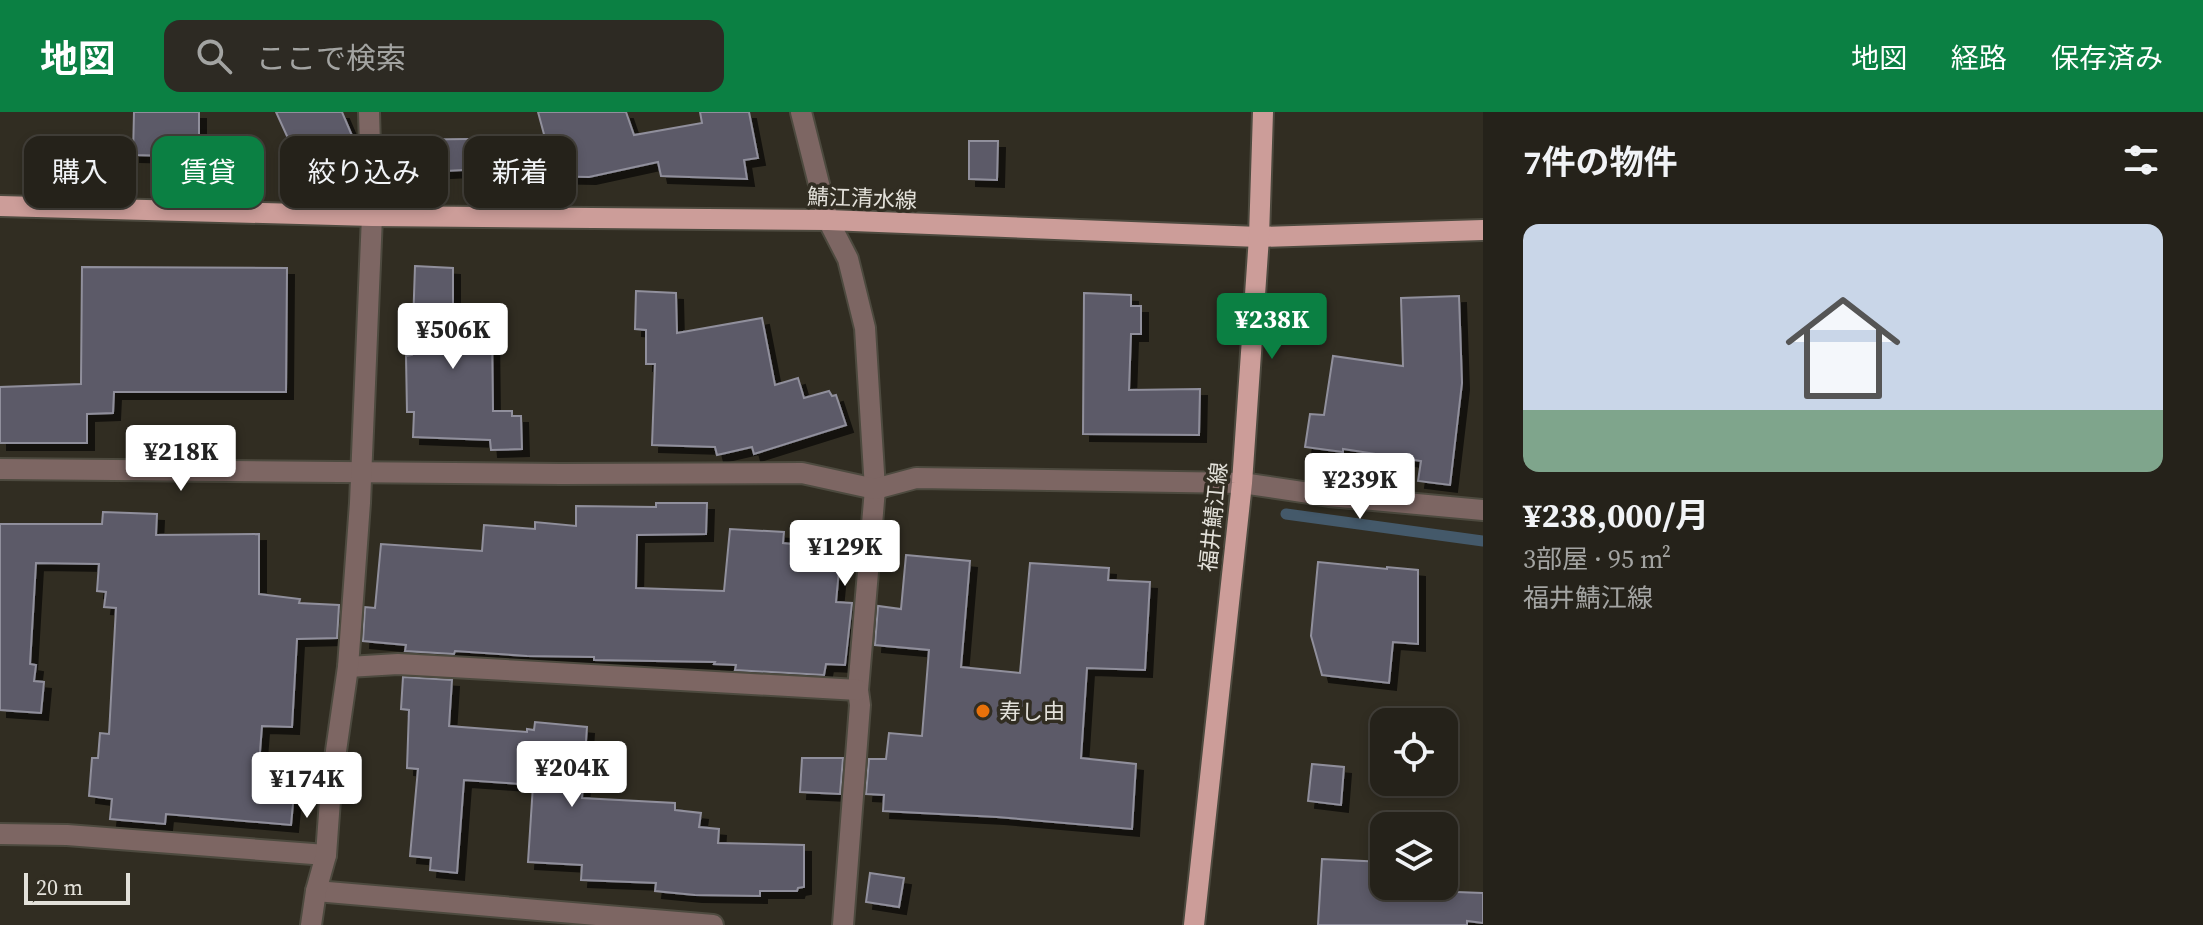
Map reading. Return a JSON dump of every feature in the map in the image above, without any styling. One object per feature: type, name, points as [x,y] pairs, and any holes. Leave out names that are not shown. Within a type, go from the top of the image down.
[{"type":"main road","name":"福井鯖江線","points":[[1194,925],[1242,483],[1259,237],[1263,112]]},
{"type":"main road","name":"鯖江清水線","points":[[0,206],[372,216],[828,220],[1259,237],[1483,230]]},
{"type":"street","points":[[311,925],[326,855],[331,786],[348,667],[362,471],[372,216],[369,112]]},
{"type":"street","points":[[801,112],[828,220],[848,259],[865,328],[875,489],[843,925]]},
{"type":"street","points":[[0,469],[277,473],[802,473],[875,489],[916,478],[1242,483],[1329,496],[1483,510]]},
{"type":"street","points":[[348,667],[398,664],[858,690]]},
{"type":"street","points":[[0,834],[67,835],[326,855]]},
{"type":"street","points":[[316,891],[713,925]]},
{"type":"building","points":[[134,112],[199,112],[199,136],[152,136],[152,156],[136,155],[136,136],[133,136]]},
{"type":"building","points":[[276,112],[342,112],[352,136],[287,136]]},
{"type":"building","points":[[538,112],[626,112],[634,135],[702,123],[700,112],[749,112],[758,158],[744,160],[747,179],[661,176],[658,162],[589,177],[576,177],[576,136],[544,136]]},
{"type":"building","points":[[448,139],[464,139],[464,170],[448,171]]},
{"type":"building","points":[[969,141],[998,141],[997,180],[969,179]]},
{"type":"building","points":[[415,266],[453,268],[453,328],[492,327],[493,411],[512,411],[512,416],[521,416],[522,449],[491,450],[490,440],[413,437],[414,412],[407,412],[406,356],[412,355]]},
{"type":"building","points":[[82,267],[287,268],[286,392],[114,392],[113,413],[87,414],[87,443],[0,443],[0,387],[81,384]]},
{"type":"building","points":[[636,291],[676,293],[677,333],[762,318],[775,385],[798,378],[804,398],[829,391],[832,396],[836,395],[846,425],[754,454],[752,447],[717,455],[715,447],[652,445],[655,364],[646,364],[646,330],[635,329]]},
{"type":"building","points":[[1084,293],[1131,295],[1131,306],[1141,306],[1141,334],[1131,334],[1129,390],[1200,389],[1199,435],[1083,434]]},
{"type":"building","points":[[1459,296],[1462,383],[1450,485],[1418,481],[1421,461],[1343,449],[1343,452],[1305,447],[1310,414],[1324,415],[1333,356],[1403,366],[1401,298]]},
{"type":"building","points":[[656,503],[707,503],[706,534],[637,535],[636,588],[724,591],[730,529],[784,532],[783,543],[841,549],[836,602],[852,603],[845,665],[826,664],[824,675],[735,670],[736,665],[715,662],[405,651],[406,645],[363,641],[365,607],[375,608],[381,544],[482,551],[484,525],[535,529],[535,522],[576,526],[576,506],[656,507]]},
{"type":"building","points":[[103,512],[157,514],[156,535],[259,534],[259,594],[300,599],[299,603],[339,605],[337,638],[297,639],[292,727],[262,726],[257,790],[294,793],[291,825],[166,814],[165,824],[110,819],[112,799],[89,796],[92,758],[98,758],[100,733],[109,734],[116,608],[104,607],[106,592],[97,591],[99,564],[36,563],[30,664],[36,665],[34,681],[44,682],[41,713],[0,710],[0,524],[102,524]]},
{"type":"building","points":[[906,555],[970,561],[961,667],[1020,673],[1030,563],[1109,568],[1108,580],[1150,582],[1145,670],[1087,668],[1081,758],[1136,764],[1132,829],[883,811],[884,795],[866,794],[869,759],[886,759],[889,733],[922,736],[929,650],[875,645],[878,606],[901,609]]},
{"type":"building","points":[[1318,562],[1418,570],[1418,644],[1393,642],[1389,683],[1322,675],[1311,636]]},
{"type":"building","points":[[403,677],[452,680],[449,726],[527,732],[527,729],[534,730],[535,722],[587,727],[582,798],[675,803],[675,810],[701,813],[699,827],[719,829],[718,843],[804,845],[804,887],[797,891],[760,891],[760,896],[695,895],[655,891],[656,883],[581,880],[582,865],[528,862],[533,785],[464,780],[457,873],[430,870],[431,858],[410,856],[418,769],[407,768],[409,710],[401,709]]},
{"type":"building","points":[[802,758],[843,758],[840,794],[800,792]]},
{"type":"building","points":[[1312,764],[1344,767],[1341,805],[1308,801]]},
{"type":"building","points":[[1322,859],[1370,861],[1370,900],[1458,900],[1458,892],[1483,893],[1483,923],[1318,925]]},
{"type":"building","points":[[870,873],[904,878],[899,907],[866,902]]},
{"type":"waterway","points":[[1286,514],[1483,541]]},
{"type":"place","name":"寿し由","points":[[983,711]]}]
